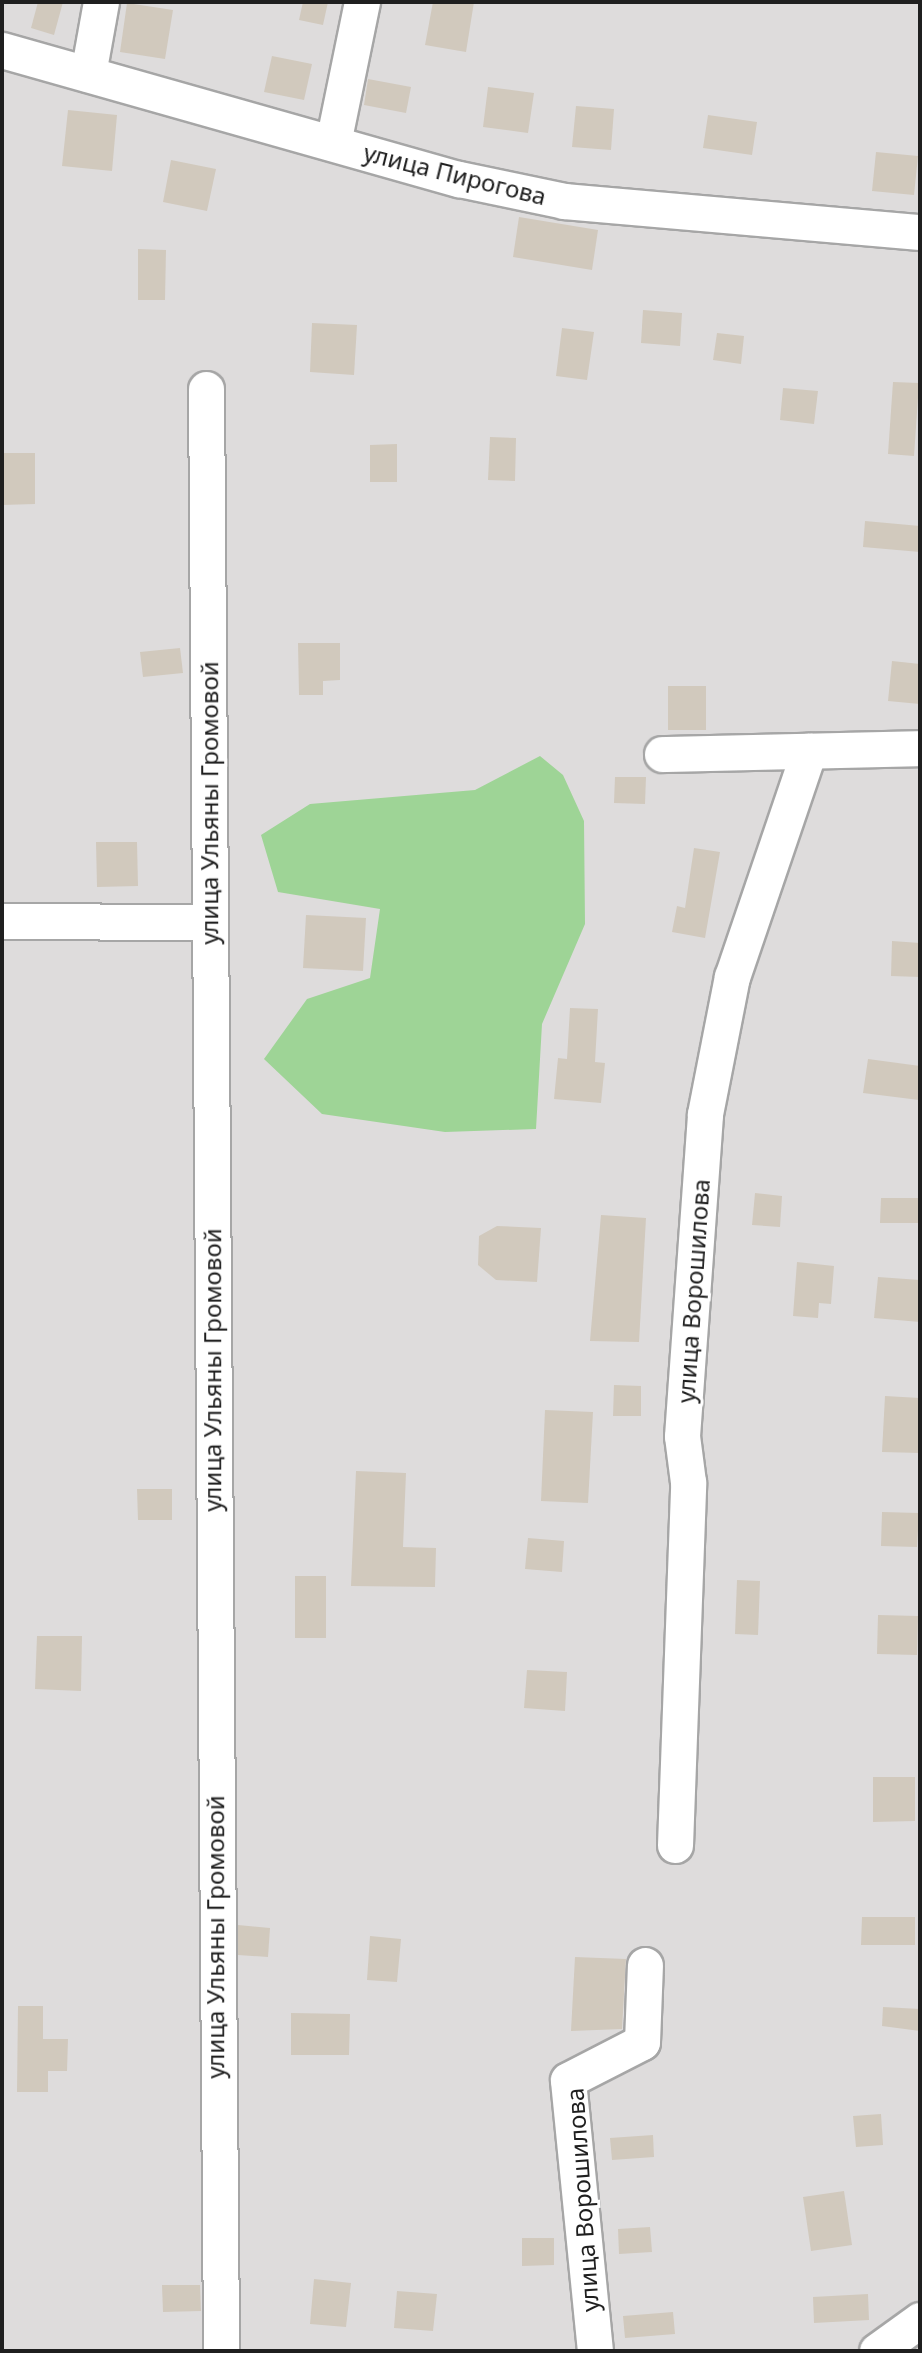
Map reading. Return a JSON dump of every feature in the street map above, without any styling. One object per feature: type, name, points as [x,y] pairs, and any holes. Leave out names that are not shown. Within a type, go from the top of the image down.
[{"type":"street","points":[[89,74],[101,2]]},
{"type":"street","points":[[333,143],[362,2]]},
{"type":"street","name":"улица Пирогова","points":[[2,50],[333,143],[564,201],[920,232]]},
{"type":"street","name":"улица Ульяны Громовой","points":[[206,389],[221,2351]]},
{"type":"street","points":[[662,754],[920,748]]},
{"type":"street","name":"улица Ворошилова","points":[[675,1845],[688,1482],[682,1436],[705,1114],[732,977],[809,751]]},
{"type":"street","points":[[2,921],[209,922]]},
{"type":"street","name":"улица Ворошилова","points":[[595,2351],[568,2080],[642,2042],[645,1965]]},
{"type":"street","points":[[877,2351],[920,2320]]},
{"type":"shaded area","points":[[2,2],[920,2],[920,2351],[2,2351]]},
{"type":"green space","points":[[540,756],[563,775],[584,821],[585,924],[542,1024],[536,1129],[445,1132],[322,1114],[264,1059],[307,999],[370,978],[380,909],[278,892],[261,835],[310,804],[475,790]]},
{"type":"building","points":[[38,2],[63,2],[54,35],[31,28]]},
{"type":"building","points":[[303,2],[328,2],[323,25],[299,20]]},
{"type":"building","points":[[433,2],[474,2],[466,52],[425,45]]},
{"type":"building","points":[[127,3],[173,10],[165,59],[120,52]]},
{"type":"building","points":[[272,56],[312,64],[304,100],[264,92]]},
{"type":"building","points":[[368,79],[411,87],[406,113],[364,105]]},
{"type":"building","points":[[488,87],[534,93],[528,133],[483,127]]},
{"type":"building","points":[[576,106],[614,109],[611,150],[572,147]]},
{"type":"building","points":[[68,110],[117,115],[112,171],[62,166]]},
{"type":"building","points":[[708,115],[757,122],[752,155],[703,148]]},
{"type":"building","points":[[876,152],[918,156],[914,195],[872,191]]},
{"type":"building","points":[[171,160],[216,169],[207,211],[163,202]]},
{"type":"building","points":[[519,217],[598,230],[592,270],[513,257]]},
{"type":"building","points":[[138,249],[166,250],[165,300],[138,300]]},
{"type":"building","points":[[643,310],[682,313],[680,346],[641,343]]},
{"type":"building","points":[[312,323],[357,325],[354,375],[310,372]]},
{"type":"building","points":[[562,328],[594,332],[587,380],[556,376]]},
{"type":"building","points":[[717,333],[744,336],[741,364],[713,360]]},
{"type":"building","points":[[893,382],[919,383],[914,456],[888,454]]},
{"type":"building","points":[[783,388],[818,391],[814,424],[780,420]]},
{"type":"building","points":[[490,437],[516,438],[515,481],[488,480]]},
{"type":"building","points":[[397,444],[397,482],[370,482],[370,445]]},
{"type":"building","points":[[2,453],[35,453],[35,504],[2,505]]},
{"type":"building","points":[[865,521],[920,526],[920,552],[863,547]]},
{"type":"building","points":[[298,643],[340,643],[340,680],[323,681],[323,695],[299,695]]},
{"type":"building","points":[[180,648],[183,673],[143,677],[140,652]]},
{"type":"building","points":[[892,661],[920,664],[920,704],[888,701]]},
{"type":"building","points":[[668,686],[706,686],[706,730],[668,730]]},
{"type":"building","points":[[615,777],[646,777],[645,804],[614,803]]},
{"type":"building","points":[[96,842],[137,842],[138,886],[97,887]]},
{"type":"building","points":[[694,848],[720,852],[705,938],[672,932],[677,906],[685,908]]},
{"type":"building","points":[[306,915],[366,918],[363,971],[303,968]]},
{"type":"building","points":[[892,941],[920,943],[920,977],[891,976]]},
{"type":"building","points":[[570,1008],[598,1009],[595,1062],[605,1063],[601,1103],[554,1099],[558,1058],[567,1059]]},
{"type":"building","points":[[868,1059],[920,1066],[919,1100],[863,1093]]},
{"type":"building","points":[[755,1193],[782,1196],[780,1227],[752,1225]]},
{"type":"building","points":[[881,1198],[920,1198],[920,1223],[880,1223]]},
{"type":"building","points":[[601,1215],[646,1218],[639,1342],[590,1341]]},
{"type":"building","points":[[497,1226],[541,1228],[537,1282],[496,1280],[478,1265],[479,1236]]},
{"type":"building","points":[[797,1262],[834,1266],[831,1304],[819,1303],[818,1318],[793,1316]]},
{"type":"building","points":[[878,1277],[920,1280],[920,1322],[874,1318]]},
{"type":"building","points":[[614,1385],[641,1386],[641,1416],[613,1416]]},
{"type":"building","points":[[885,1396],[920,1398],[920,1453],[882,1452]]},
{"type":"building","points":[[545,1410],[593,1412],[588,1503],[541,1501]]},
{"type":"building","points":[[356,1471],[406,1473],[403,1547],[436,1548],[435,1587],[351,1586]]},
{"type":"building","points":[[137,1489],[172,1489],[172,1520],[138,1520]]},
{"type":"building","points":[[882,1512],[919,1513],[917,1547],[881,1546]]},
{"type":"building","points":[[528,1538],[564,1541],[562,1572],[525,1569]]},
{"type":"building","points":[[295,1576],[326,1576],[326,1638],[295,1638]]},
{"type":"building","points":[[737,1580],[760,1581],[758,1635],[735,1634]]},
{"type":"building","points":[[878,1615],[918,1616],[917,1655],[877,1654]]},
{"type":"building","points":[[37,1636],[82,1636],[81,1691],[35,1689]]},
{"type":"building","points":[[527,1670],[567,1672],[565,1711],[524,1708]]},
{"type":"building","points":[[873,1777],[915,1777],[915,1821],[873,1822]]},
{"type":"building","points":[[862,1917],[915,1917],[915,1945],[861,1945]]},
{"type":"building","points":[[238,1925],[270,1928],[268,1957],[238,1955]]},
{"type":"building","points":[[370,1936],[401,1939],[397,1982],[367,1980]]},
{"type":"building","points":[[575,1957],[626,1959],[622,2029],[571,2031]]},
{"type":"building","points":[[18,2006],[43,2006],[43,2039],[68,2039],[67,2071],[48,2071],[48,2092],[17,2092]]},
{"type":"building","points":[[883,2007],[920,2009],[920,2031],[882,2026]]},
{"type":"building","points":[[291,2013],[350,2014],[349,2055],[291,2055]]},
{"type":"building","points":[[881,2114],[883,2145],[856,2147],[853,2116]]},
{"type":"building","points":[[653,2135],[654,2157],[612,2160],[610,2138]]},
{"type":"building","points":[[844,2191],[852,2245],[811,2251],[803,2197]]},
{"type":"building","points":[[650,2227],[652,2252],[619,2254],[618,2229]]},
{"type":"building","points":[[522,2238],[554,2238],[554,2265],[522,2266]]},
{"type":"building","points":[[314,2279],[351,2283],[346,2327],[310,2324]]},
{"type":"building","points":[[162,2285],[200,2285],[201,2311],[163,2312]]},
{"type":"building","points":[[397,2291],[437,2294],[433,2331],[394,2328]]},
{"type":"building","points":[[868,2294],[869,2320],[814,2323],[813,2297]]},
{"type":"building","points":[[673,2312],[675,2334],[625,2338],[623,2316]]}]
